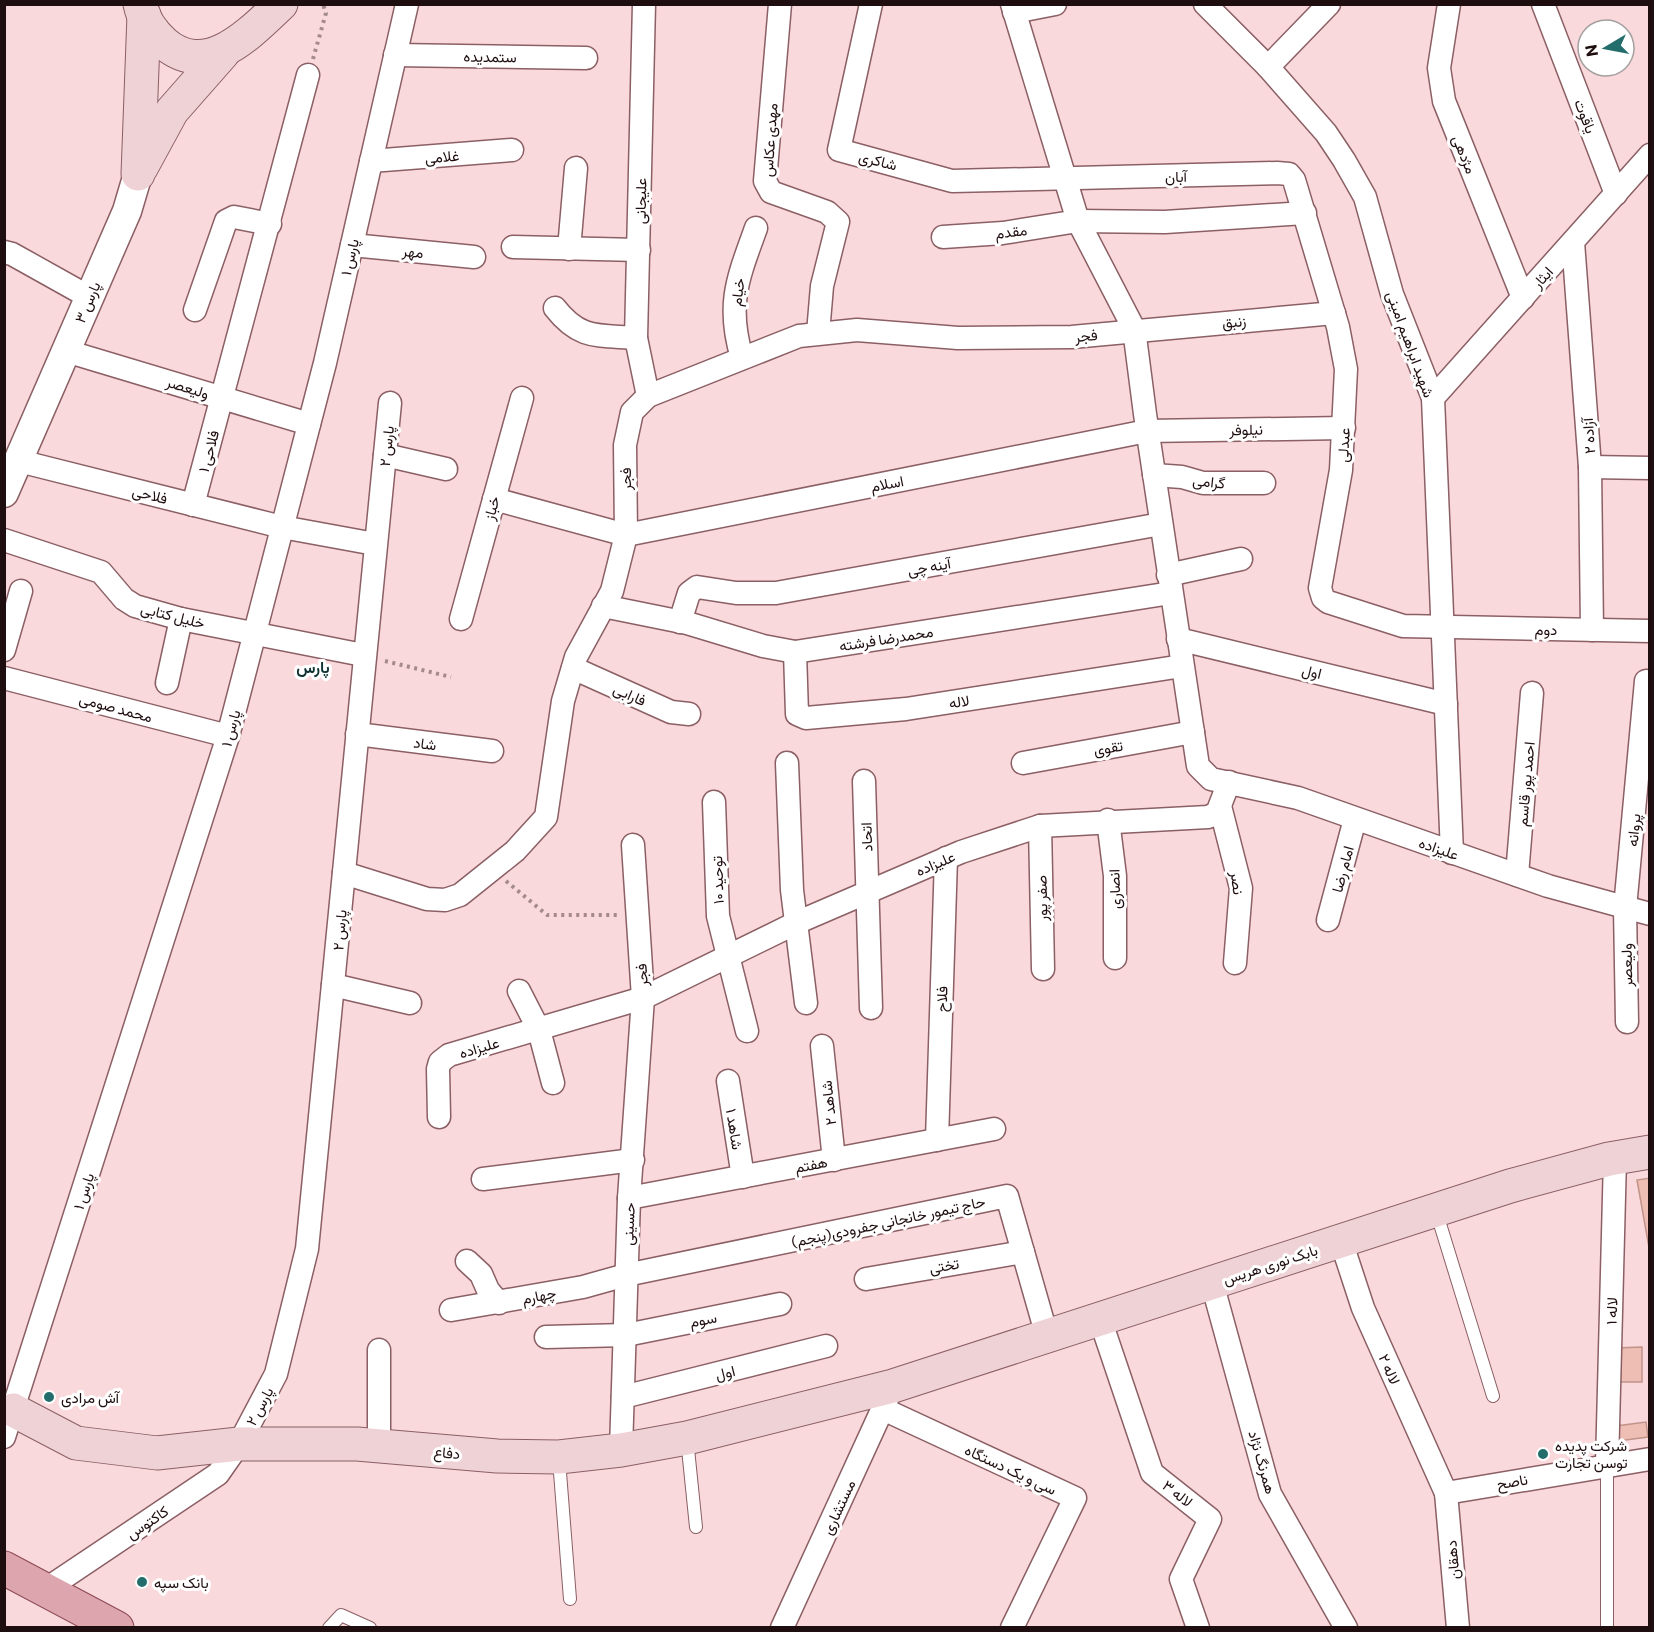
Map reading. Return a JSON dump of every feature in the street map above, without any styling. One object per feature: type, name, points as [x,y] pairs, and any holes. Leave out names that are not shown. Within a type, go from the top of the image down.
[{"type":"main road","name":"پارس ۳","points":[[138,174],[172,111],[224,53],[279,6]]},
{"type":"main road","points":[[142,10],[162,41],[174,51],[205,58],[224,53]]},
{"type":"main road","points":[[138,174],[142,10]]},
{"type":"main road","name":"بابک نوری هریس","points":[[888,1398],[1047,1336],[1435,1210],[1510,1186],[1615,1158],[1650,1152]]},
{"type":"main road","name":"دفاع","points":[[8,1417],[76,1443],[157,1453],[238,1444],[379,1446],[497,1456],[559,1457],[621,1450],[888,1398]]},
{"type":"main road","points":[[4,1568],[117,1628]]},
{"type":"street","name":"پارس ۱","points":[[8,1417],[228,736],[309,424],[407,4]]},
{"type":"street","name":"علیجانی","points":[[644,4],[636,338],[648,396]]},
{"type":"street","name":"مهدی عکاس","points":[[780,4],[765,181],[771,192],[827,212],[838,222],[822,286],[818,333]]},
{"type":"street","name":"شاکری","points":[[871,4],[839,150],[952,181],[1064,178]]},
{"type":"street","points":[[1055,4],[1013,8],[1078,221],[1134,329],[1147,431],[1198,766],[1220,780],[1220,806]]},
{"type":"street","name":"شهید ابراهیم امینی","points":[[1205,4],[1268,67],[1326,133],[1365,197],[1392,294],[1433,398],[1452,853]]},
{"type":"street","points":[[1268,67],[1329,4]]},
{"type":"street","name":"مژدهی","points":[[1449,4],[1439,68],[1444,102],[1523,298]]},
{"type":"street","name":"یاقوت","points":[[1543,4],[1616,194]]},
{"type":"street","name":"ستمدیده","points":[[395,55],[586,58]]},
{"type":"street","name":"فلاحی ۱","points":[[193,505],[308,75]]},
{"type":"street","name":"غلامی","points":[[371,161],[512,150]]},
{"type":"street","name":"ایثار","points":[[1433,398],[1650,155]]},
{"type":"street","points":[[570,249],[576,168]]},
{"type":"street","name":"پارس ۳","points":[[4,494],[127,211],[138,174]]},
{"type":"street","name":"آبان","points":[[1064,178],[1288,174]]},
{"type":"street","name":"عبدلی","points":[[1288,174],[1294,180],[1305,213],[1334,314],[1346,369],[1341,470],[1320,588],[1323,598],[1328,602],[1402,626],[1443,628]]},
{"type":"street","name":"مقدم","points":[[943,237],[1003,233],[1078,221],[1165,222],[1305,213]]},
{"type":"street","points":[[195,309],[226,221],[234,217],[270,224]]},
{"type":"street","name":"خیام","points":[[742,358],[734,330],[736,281],[756,228]]},
{"type":"street","name":"آزاده ۲","points":[[1574,242],[1590,467],[1592,630]]},
{"type":"street","name":"مهر","points":[[352,245],[474,257]]},
{"type":"street","points":[[513,247],[639,250]]},
{"type":"street","points":[[4,252],[12,254],[89,297]]},
{"type":"street","points":[[555,308],[571,327],[579,331],[636,338]]},
{"type":"street","name":"زنبق","points":[[1134,329],[1334,314]]},
{"type":"street","name":"فجر","points":[[344,873],[427,899],[445,900],[460,895],[515,851],[546,817],[563,701],[573,668],[612,591],[626,535],[625,445],[632,412],[648,396],[799,336],[818,333],[857,330],[958,338],[1060,337],[1134,329]]},
{"type":"street","name":"ولیعصر","points":[[66,351],[309,424]]},
{"type":"street","name":"خباز","points":[[461,618],[522,398]]},
{"type":"street","name":"پارس ۲","points":[[238,1444],[276,1374],[307,1249],[363,656],[390,403]]},
{"type":"street","name":"نیلوفر","points":[[1147,431],[1344,428]]},
{"type":"street","name":"اسلام","points":[[626,535],[1147,431]]},
{"type":"street","points":[[385,455],[446,469]]},
{"type":"street","name":"فلاحی","points":[[19,461],[282,527],[375,544]]},
{"type":"street","points":[[1590,467],[1650,468]]},
{"type":"street","name":"گرامی","points":[[1154,475],[1182,477],[1203,483],[1264,483]]},
{"type":"street","points":[[494,500],[626,535]]},
{"type":"street","name":"آینه چی","points":[[680,622],[689,593],[697,587],[736,593],[776,593],[1161,524]]},
{"type":"street","name":"خلیل کتابی","points":[[4,540],[101,572],[128,603],[182,619],[363,656]]},
{"type":"street","name":"محمدرضا فرشته","points":[[603,606],[680,622],[763,646],[795,651],[1170,584],[1241,559]]},
{"type":"street","points":[[4,650],[21,591]]},
{"type":"street","points":[[166,683],[182,619]]},
{"type":"street","name":"دوم","points":[[1443,628],[1650,631]]},
{"type":"street","name":"اول","points":[[1178,639],[1446,704]]},
{"type":"street","name":"لاله","points":[[795,651],[797,714],[806,718],[906,709],[1182,666]]},
{"type":"street","name":"فارابی","points":[[573,668],[671,712],[689,714]]},
{"type":"street","name":"محمد صومی","points":[[4,678],[228,736]]},
{"type":"street","name":"پروانه","points":[[1625,908],[1646,681]]},
{"type":"street","name":"احمد پور قاسم","points":[[1517,875],[1532,693]]},
{"type":"street","name":"تقوی","points":[[1023,763],[1193,732]]},
{"type":"street","name":"شاد","points":[[357,734],[492,751]]},
{"type":"street","points":[[787,763],[792,890],[806,1003]]},
{"type":"street","name":"علیزاده","points":[[1220,780],[1298,798],[1517,875],[1650,914]]},
{"type":"street","name":"اتحاد","points":[[864,782],[868,892]]},
{"type":"street","name":"توحید ۱۰","points":[[714,802],[718,916],[726,956],[747,1031]]},
{"type":"street","name":"علیزاده","points":[[591,1014],[643,998],[796,923],[946,858],[1040,826],[1108,820],[1208,817],[1217,813],[1220,806]]},
{"type":"street","name":"نصر","points":[[1220,806],[1242,888],[1236,963]]},
{"type":"street","name":"امام رضا","points":[[1328,920],[1355,819]]},
{"type":"street","name":"انصاری","points":[[1108,820],[1115,876],[1115,958]]},
{"type":"street","name":"صفر پور","points":[[1040,826],[1043,969]]},
{"type":"street","name":"فجر","points":[[633,845],[643,998]]},
{"type":"street","name":"فلاح","points":[[937,1140],[946,858]]},
{"type":"street","points":[[868,892],[871,1008]]},
{"type":"street","name":"ولیعصر","points":[[1625,908],[1627,1022]]},
{"type":"street","points":[[333,985],[410,1003]]},
{"type":"street","points":[[519,991],[539,1030],[553,1083]]},
{"type":"street","name":"علیزاده","points":[[439,1118],[440,1062],[449,1055],[643,998]]},
{"type":"street","name":"حسینی","points":[[621,1450],[629,1198],[643,998]]},
{"type":"street","name":"شاهد ۲","points":[[822,1046],[834,1160]]},
{"type":"street","name":"شاهد ۱","points":[[728,1081],[743,1177]]},
{"type":"street","name":"هفتم","points":[[629,1198],[994,1129]]},
{"type":"street","name":"لاله ۱","points":[[1607,1465],[1615,1158]]},
{"type":"street","points":[[483,1179],[633,1160]]},
{"type":"street","name":"حاج تیمور خانجانی جفرودی(پنجم)","points":[[626,1275],[1007,1196],[1047,1336]]},
{"type":"street","name":"لاله ۲","points":[[1341,1241],[1362,1308],[1446,1493]]},
{"type":"street","name":"تختی","points":[[866,1279],[1023,1252]]},
{"type":"street","points":[[467,1261],[481,1274],[488,1290],[499,1303]]},
{"type":"street","name":"چهارم","points":[[451,1310],[584,1287],[626,1275]]},
{"type":"street","name":"همرنگ نژاد","points":[[1212,1283],[1270,1494],[1346,1628]]},
{"type":"street","name":"سوم","points":[[626,1335],[780,1304]]},
{"type":"street","name":"لاله ۳","points":[[1100,1319],[1152,1473],[1210,1519],[1181,1579],[1198,1628]]},
{"type":"street","points":[[546,1337],[626,1335]]},
{"type":"street","name":"اول","points":[[624,1397],[826,1347]]},
{"type":"street","points":[[379,1350],[379,1446]]},
{"type":"street","name":"مستشاری","points":[[782,1628],[888,1398]]},
{"type":"street","name":"سی و یک دستگاه","points":[[888,1398],[1074,1498],[1012,1628]]},
{"type":"street","name":"کاکتوس","points":[[45,1590],[218,1474],[238,1444]]},
{"type":"street","name":"ناصح","points":[[1446,1493],[1650,1459]]},
{"type":"street","name":"دهقان","points":[[1446,1493],[1458,1628]]},
{"type":"lane","points":[[1435,1210],[1493,1396]]},
{"type":"lane","points":[[687,1438],[696,1527]]},
{"type":"lane","points":[[559,1457],[570,1599]]},
{"type":"lane","points":[[1607,1465],[1607,1628]]},
{"type":"lane","points":[[329,1628],[340,1615],[370,1628]]},
{"type":"path","points":[[308,75],[326,13],[323,4]]},
{"type":"path","points":[[363,656],[451,677]]},
{"type":"path","points":[[491,870],[547,915],[637,914]]},
{"type":"building","points":[[1650,1178],[1650,1253],[1637,1180]]},
{"type":"building","points":[[1642,1347],[1642,1382],[1616,1382],[1616,1348]]},
{"type":"building","points":[[1646,1422],[1648,1437],[1618,1441],[1616,1426]]},
{"type":"place","name":"آش مرادی","points":[[49,1397]]},
{"type":"place","name":"شرکت پدیده توسن تجارت","points":[[1543,1454]]},
{"type":"place","name":"بانک سپه","points":[[142,1582]]},
{"type":"district","name":"پارس","points":[[313,666]]}]
